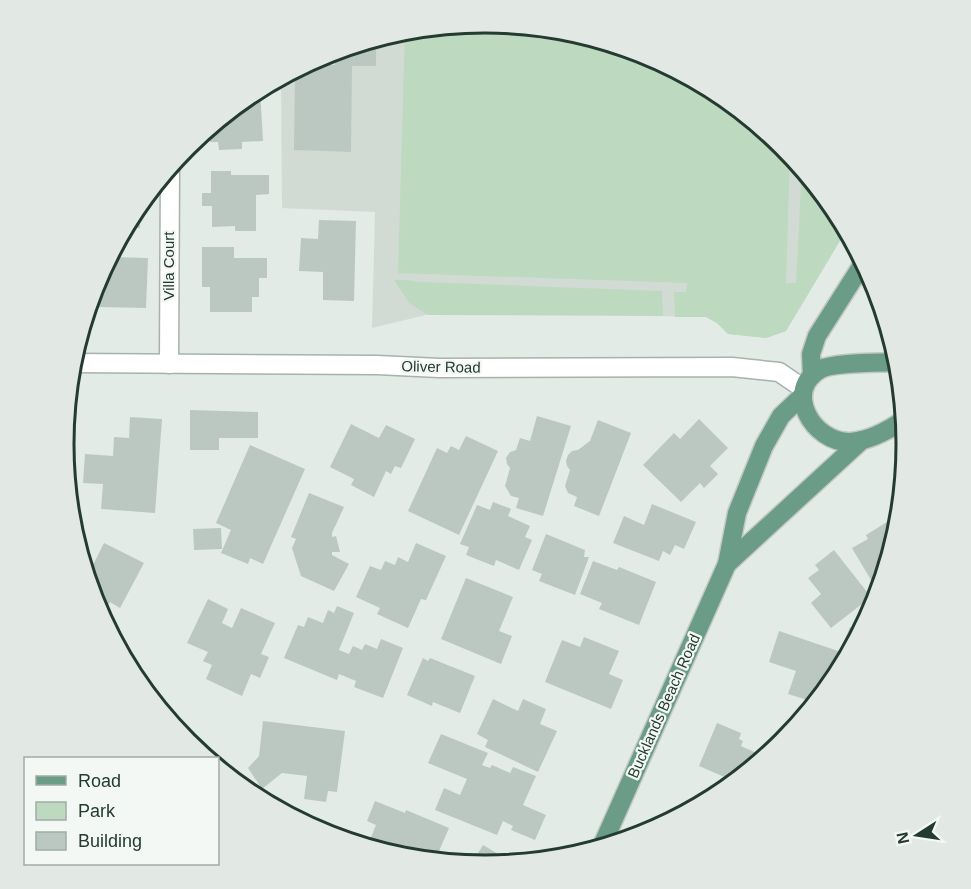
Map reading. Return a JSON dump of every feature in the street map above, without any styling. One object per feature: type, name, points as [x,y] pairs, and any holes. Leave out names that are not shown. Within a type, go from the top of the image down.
[{"type":"main road","points":[[859,270],[817,336],[811,354],[804,408],[821,433],[842,441],[862,440],[896,425]]},
{"type":"main road","points":[[806,386],[822,368],[834,365],[889,362]]},
{"type":"main road","name":"Bucklands Beach Road","points":[[606,838],[727,564],[737,513],[764,446],[781,416],[806,386]]},
{"type":"main road","name":"Bucklands Beach Road","points":[[727,564],[862,440]]},
{"type":"street","name":"Villa Court","points":[[169,364],[170,180]]},
{"type":"street","name":"Oliver Road","points":[[82,363],[377,365],[439,369],[732,367],[779,372],[806,386]]},
{"type":"shaded area","points":[[459,34],[512,34],[566,41],[618,55],[668,75],[714,102],[757,135],[795,173],[828,216],[842,238],[786,331],[766,338],[728,334],[717,323],[706,317],[438,312],[372,328],[375,212],[282,208],[281,87],[328,64],[379,47]]},
{"type":"green space","points":[[459,34],[512,34],[592,47],[668,75],[736,118],[790,168],[786,283],[796,283],[801,181],[842,238],[786,331],[766,338],[728,334],[717,323],[706,317],[675,317],[674,292],[686,292],[687,283],[398,273],[405,41]]},
{"type":"green space","points":[[394,280],[662,291],[663,316],[428,315],[409,303]]},
{"type":"building","points":[[376,48],[376,66],[352,66],[351,152],[294,150],[295,80],[326,65],[335,65],[335,61]]},
{"type":"building","points":[[261,100],[263,141],[242,142],[242,149],[219,150],[218,142],[210,142],[214,135]]},
{"type":"building","points":[[211,171],[231,171],[231,175],[269,175],[269,194],[256,195],[256,231],[235,231],[235,226],[212,227],[212,206],[202,206],[202,193],[211,193]]},
{"type":"building","points":[[319,220],[356,221],[354,301],[323,300],[323,272],[299,271],[301,238],[318,239]]},
{"type":"building","points":[[202,247],[234,247],[234,258],[267,258],[267,278],[259,278],[259,297],[252,297],[252,312],[210,312],[210,287],[202,287]]},
{"type":"building","points":[[119,257],[148,258],[146,308],[98,307]]},
{"type":"building","points":[[190,410],[258,412],[258,438],[219,438],[219,450],[190,450]]},
{"type":"building","points":[[537,416],[571,426],[543,516],[516,508],[519,498],[511,496],[505,486],[510,468],[506,458],[510,452],[516,450],[520,438],[530,441]]},
{"type":"building","points":[[130,417],[162,419],[155,513],[101,509],[103,484],[83,483],[85,454],[113,456],[114,437],[129,438]]},
{"type":"building","points":[[699,419],[728,448],[710,466],[718,474],[704,488],[700,483],[681,502],[643,465],[674,433],[680,439]]},
{"type":"building","points":[[598,420],[631,433],[599,516],[574,506],[577,497],[568,493],[565,486],[570,470],[566,461],[568,455],[590,441]]},
{"type":"building","points":[[351,424],[379,438],[386,425],[415,439],[401,468],[395,466],[391,474],[386,471],[374,497],[351,485],[354,479],[330,467]]},
{"type":"building","points":[[466,436],[498,451],[459,535],[408,511],[437,448],[447,453],[451,446],[459,450]]},
{"type":"building","points":[[250,445],[305,469],[263,564],[250,558],[248,564],[221,553],[231,530],[216,523]]},
{"type":"building","points":[[309,493],[344,507],[332,533],[332,537],[336,536],[340,552],[332,552],[332,555],[349,564],[334,591],[301,576],[292,548],[296,539],[291,537]]},
{"type":"building","points":[[493,502],[511,509],[508,516],[530,526],[525,537],[532,540],[519,570],[496,560],[494,566],[466,555],[469,547],[460,544],[477,505],[490,510]]},
{"type":"building","points":[[652,504],[696,522],[684,549],[675,545],[670,555],[663,551],[659,561],[613,543],[624,516],[644,525]]},
{"type":"building","points":[[890,520],[875,577],[871,580],[852,548],[868,539],[866,535]]},
{"type":"building","points":[[221,528],[222,549],[194,550],[193,529]]},
{"type":"building","points":[[546,534],[585,550],[584,557],[589,557],[575,595],[539,581],[542,574],[532,570]]},
{"type":"building","points":[[104,543],[144,563],[120,608],[110,602],[107,607],[93,566]]},
{"type":"building","points":[[416,543],[446,556],[426,600],[421,599],[408,628],[377,614],[380,608],[356,597],[370,566],[381,570],[385,561],[395,565],[398,557],[408,562]]},
{"type":"building","points":[[834,550],[869,594],[867,600],[831,628],[811,603],[821,594],[808,578],[819,570],[815,565]]},
{"type":"building","points":[[593,561],[617,570],[619,567],[656,582],[639,625],[599,609],[602,603],[580,594]]},
{"type":"building","points":[[466,578],[513,597],[499,631],[512,636],[501,664],[441,639]]},
{"type":"building","points":[[208,599],[228,609],[222,623],[232,628],[241,608],[275,623],[261,654],[269,657],[260,678],[251,674],[242,696],[206,679],[212,665],[203,661],[208,652],[187,643]]},
{"type":"building","points":[[337,606],[354,613],[339,650],[349,654],[353,646],[362,650],[365,644],[377,649],[381,639],[403,648],[383,698],[354,687],[356,681],[339,674],[337,680],[284,658],[298,625],[304,627],[308,617],[323,623],[328,610],[334,613]]},
{"type":"building","points":[[850,627],[854,629],[844,647],[842,646]]},
{"type":"building","points":[[779,631],[841,652],[808,700],[788,694],[796,671],[769,662]]},
{"type":"building","points":[[584,637],[619,651],[609,674],[623,680],[611,709],[545,682],[562,640],[580,647]]},
{"type":"building","points":[[423,658],[428,661],[430,658],[475,676],[460,713],[433,702],[432,706],[407,695]]},
{"type":"building","points":[[493,699],[518,711],[523,699],[546,709],[540,724],[557,731],[538,772],[485,747],[488,740],[477,734]]},
{"type":"building","points":[[263,721],[345,731],[337,792],[328,791],[326,802],[304,799],[307,776],[282,773],[262,789],[248,768],[259,756]]},
{"type":"building","points":[[717,723],[741,733],[739,739],[743,741],[741,746],[758,753],[727,778],[699,766]]},
{"type":"building","points":[[441,734],[488,753],[482,765],[490,768],[492,765],[510,773],[513,767],[536,776],[523,805],[546,815],[535,840],[511,830],[513,826],[503,821],[497,835],[435,810],[444,788],[460,795],[467,779],[428,763]]},
{"type":"building","points":[[375,801],[405,813],[406,810],[449,828],[438,853],[370,839],[376,825],[367,821]]},
{"type":"building","points":[[483,845],[501,855],[486,856],[477,856]]}]
